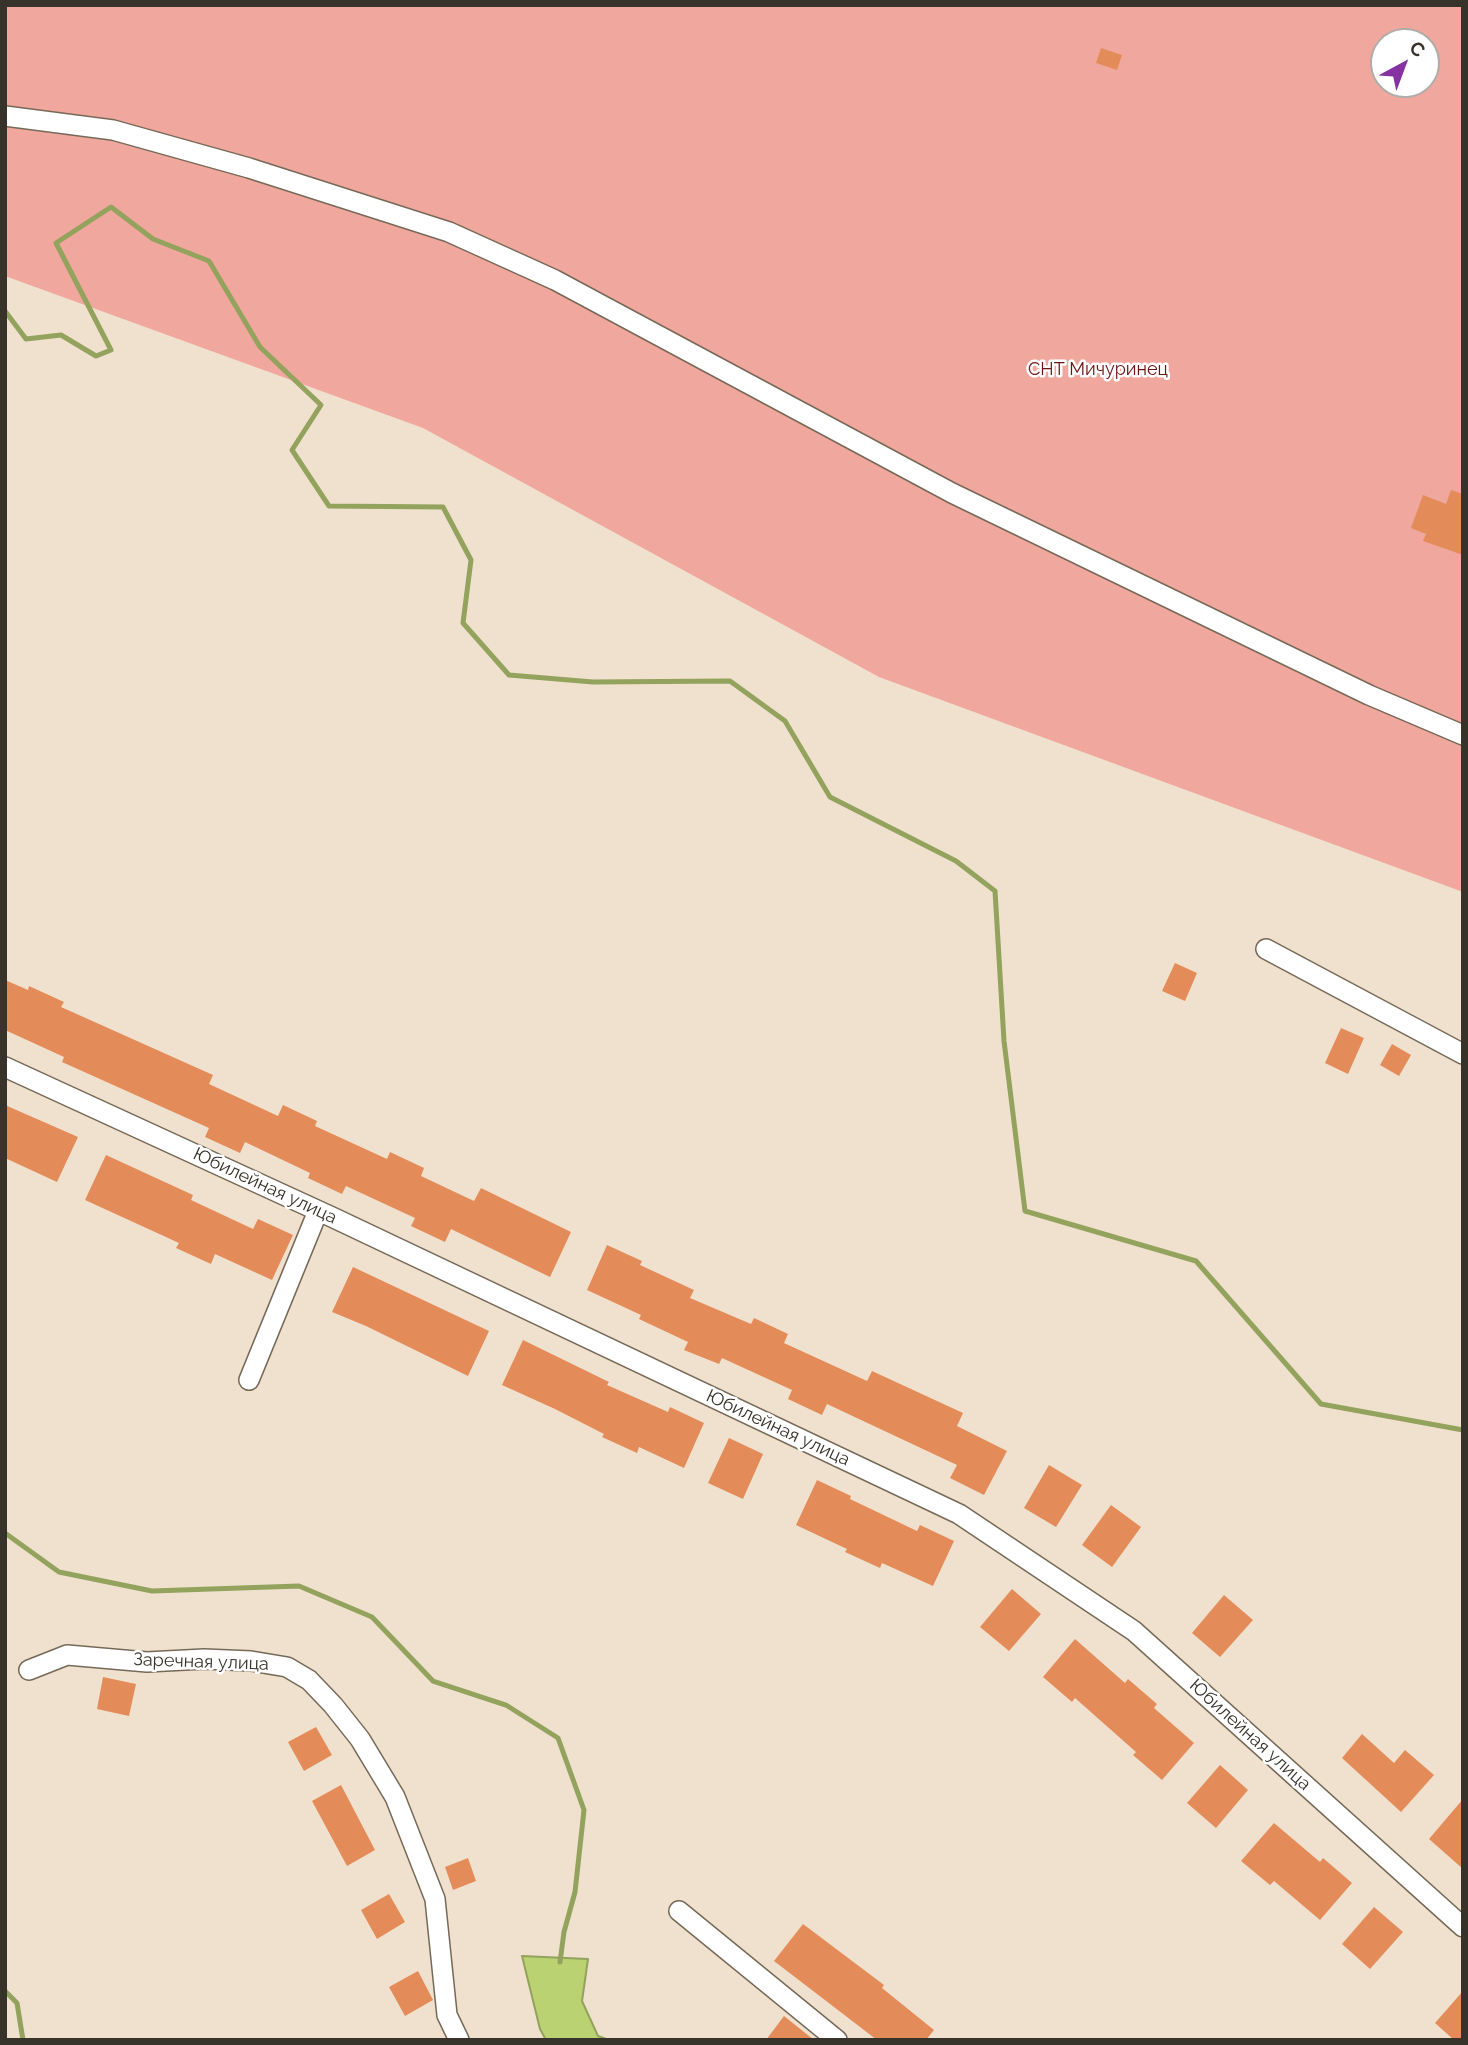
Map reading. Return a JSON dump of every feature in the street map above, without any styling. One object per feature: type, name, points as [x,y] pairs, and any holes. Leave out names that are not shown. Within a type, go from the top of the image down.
[{"type":"street","points":[[5,116],[113,130],[249,168],[449,232],[555,280],[953,493],[1356,689],[1463,735]]},
{"type":"street","points":[[1266,949],[1463,1054]]},
{"type":"street","name":"Юбилейная улица","points":[[5,1067],[318,1211],[959,1514],[1134,1630],[1463,1927]]},
{"type":"street","points":[[248,1380],[318,1211]]},
{"type":"street","name":"Заречная улица","points":[[29,1670],[67,1655],[147,1662],[204,1659],[251,1661],[287,1667],[309,1680],[360,1739],[395,1797],[435,1899],[447,2015],[459,2040]]},
{"type":"street","points":[[679,1911],[837,2040]]},
{"type":"green space","name":"СНТ Мичуринец","points":[[5,5],[1463,5],[1463,892],[879,677],[423,428],[5,276]]},
{"type":"shaded area","points":[[522,1956],[588,1959],[582,2001],[598,2036],[609,2040],[546,2040],[540,2029]]},
{"type":"building","points":[[1101,48],[1122,55],[1117,70],[1096,63]]},
{"type":"building","points":[[1451,490],[1463,494],[1463,555],[1423,541],[1426,534],[1411,528],[1423,495],[1446,504]]},
{"type":"building","points":[[1175,963],[1197,973],[1185,1001],[1162,991]]},
{"type":"building","points":[[5,980],[28,990],[29,986],[64,1002],[61,1007],[213,1075],[209,1084],[278,1116],[283,1105],[317,1121],[315,1126],[387,1159],[390,1152],[424,1168],[421,1176],[474,1201],[481,1188],[571,1232],[550,1277],[451,1229],[445,1242],[411,1226],[415,1218],[346,1186],[342,1194],[308,1178],[310,1173],[245,1142],[240,1153],[205,1137],[209,1128],[62,1062],[64,1057],[5,1030]]},
{"type":"building","points":[[1341,1028],[1364,1038],[1348,1074],[1325,1063]]},
{"type":"building","points":[[1392,1044],[1411,1055],[1399,1076],[1380,1065]]},
{"type":"building","points":[[5,1105],[78,1137],[57,1182],[5,1158]]},
{"type":"building","points":[[106,1155],[193,1195],[191,1200],[253,1229],[258,1219],[293,1235],[272,1280],[215,1254],[211,1264],[176,1248],[179,1243],[85,1200]]},
{"type":"building","points":[[607,1245],[642,1261],[640,1265],[694,1290],[690,1298],[751,1324],[754,1318],[788,1334],[784,1343],[867,1381],[872,1371],[963,1413],[957,1426],[1007,1451],[984,1495],[950,1478],[957,1465],[827,1404],[822,1415],[788,1399],[792,1390],[722,1358],[719,1364],[684,1350],[688,1342],[639,1319],[641,1315],[587,1290]]},
{"type":"building","points":[[353,1267],[489,1331],[468,1376],[332,1312]]},
{"type":"building","points":[[523,1340],[609,1382],[607,1385],[668,1412],[670,1407],[704,1423],[684,1468],[639,1447],[637,1453],[602,1437],[604,1434],[555,1409],[502,1385]]},
{"type":"building","points":[[729,1438],[763,1454],[743,1499],[708,1483]]},
{"type":"building","points":[[1049,1465],[1082,1485],[1056,1527],[1024,1508]]},
{"type":"building","points":[[817,1480],[917,1531],[920,1525],[954,1541],[933,1586],[882,1563],[880,1568],[796,1525]]},
{"type":"building","points":[[1111,1505],[1141,1527],[1112,1567],[1082,1545]]},
{"type":"building","points":[[1012,1589],[1041,1614],[1009,1651],[980,1627]]},
{"type":"building","points":[[1224,1595],[1253,1620],[1220,1657],[1192,1633]]},
{"type":"building","points":[[1075,1639],[1125,1683],[1128,1679],[1157,1704],[1154,1708],[1194,1743],[1162,1780],[1133,1755],[1136,1752],[1075,1698],[1072,1702],[1043,1677]]},
{"type":"building","points":[[103,1677],[136,1684],[129,1716],[97,1709]]},
{"type":"building","points":[[316,1727],[332,1755],[304,1771],[288,1742]]},
{"type":"building","points":[[1362,1734],[1394,1763],[1405,1750],[1434,1775],[1401,1812],[1342,1758]]},
{"type":"building","points":[[1220,1765],[1248,1790],[1216,1828],[1187,1803]]},
{"type":"building","points":[[341,1785],[375,1850],[347,1866],[312,1801]]},
{"type":"building","points":[[1463,1799],[1463,1869],[1429,1839]]},
{"type":"building","points":[[1274,1823],[1320,1862],[1323,1858],[1352,1883],[1320,1920],[1274,1881],[1270,1885],[1241,1861]]},
{"type":"building","points":[[468,1858],[476,1881],[453,1890],[445,1867]]},
{"type":"building","points":[[389,1894],[405,1922],[377,1939],[361,1910]]},
{"type":"building","points":[[1374,1907],[1403,1932],[1370,1969],[1342,1944]]},
{"type":"building","points":[[803,1924],[884,1985],[882,1988],[934,2030],[926,2040],[877,2040],[774,1961]]},
{"type":"building","points":[[418,1971],[433,2000],[405,2016],[389,1987]]},
{"type":"building","points":[[1463,1991],[1463,2040],[1454,2040],[1435,2023]]},
{"type":"building","points":[[784,2016],[814,2040],[766,2040]]},
{"type":"waterway","points":[[5,311],[26,339],[61,335],[96,356],[111,350],[56,243],[111,207],[153,239],[209,261],[260,347],[321,405],[292,450],[329,506],[443,507],[471,560],[463,623],[509,675],[593,682],[730,681],[785,721],[830,797],[956,861],[995,891],[1004,1041],[1025,1211],[1196,1261],[1321,1404],[1463,1430]]},
{"type":"waterway","points":[[5,1533],[59,1572],[152,1591],[299,1586],[372,1617],[433,1681],[506,1705],[558,1738],[584,1810],[575,1892],[564,1932],[560,1962]]},
{"type":"waterway","points":[[5,1991],[17,2003],[23,2040]]}]
